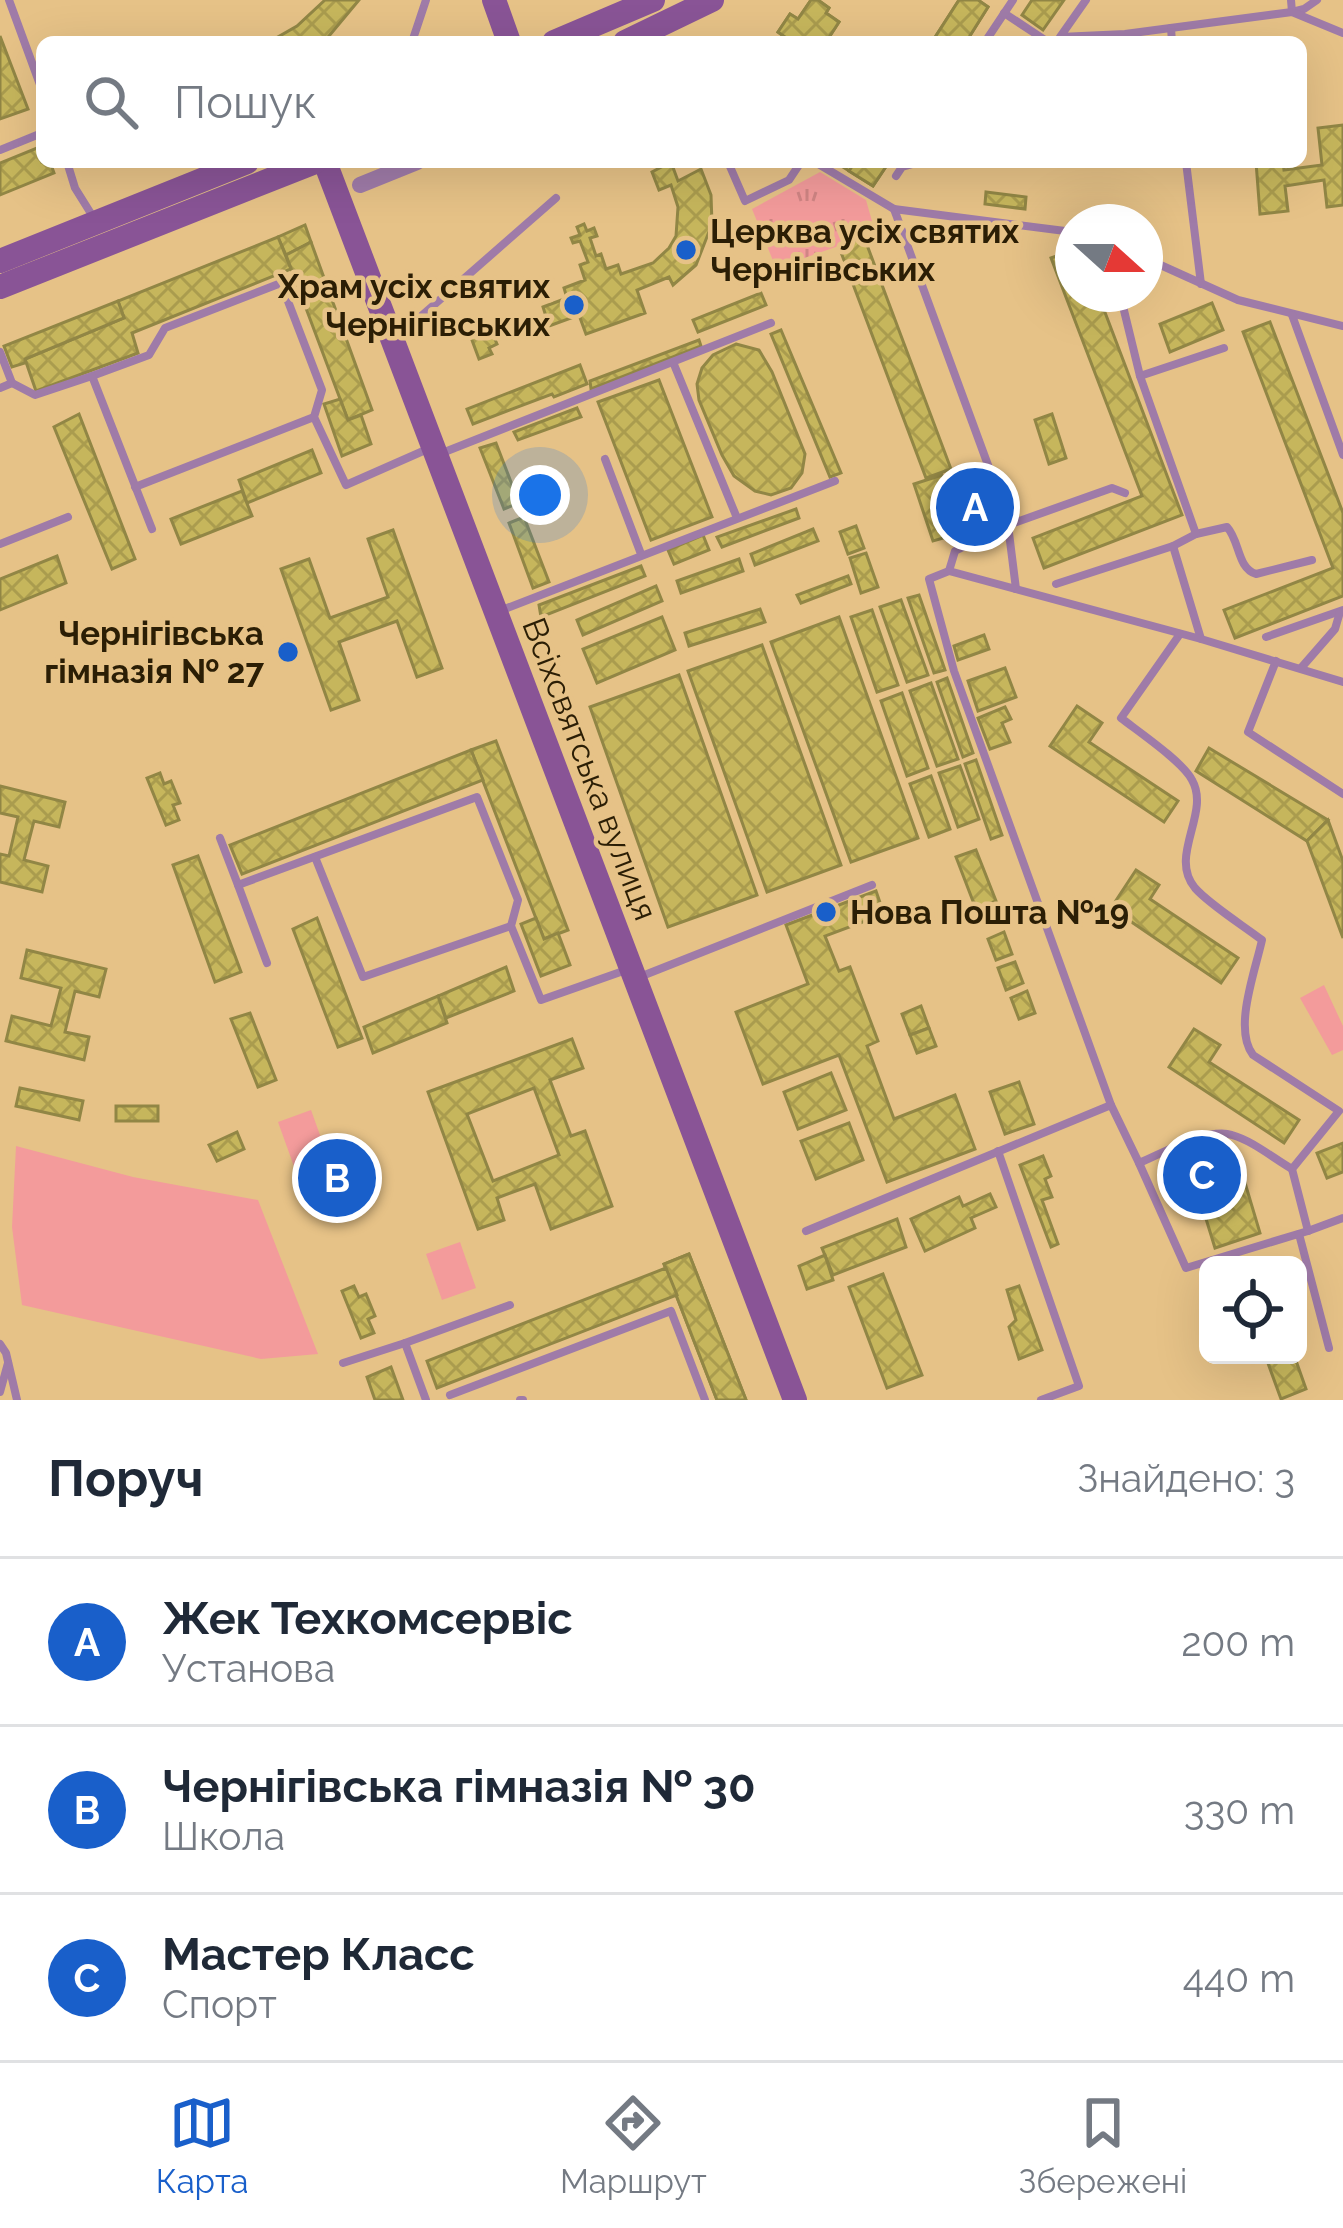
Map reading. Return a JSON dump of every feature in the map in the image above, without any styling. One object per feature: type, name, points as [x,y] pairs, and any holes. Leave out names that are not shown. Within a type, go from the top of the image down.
[{"type":"street","points":[[494,0],[507,36]]},
{"type":"street","points":[[568,36],[653,0]]},
{"type":"street","points":[[670,33],[712,0]]},
{"type":"street","points":[[0,261],[231,168]]},
{"type":"street","points":[[0,287],[300,168]]},
{"type":"street","name":"Всіхсвятська вулиця","points":[[328,168],[795,1400]]},
{"type":"street","points":[[360,184],[401,168]]},
{"type":"lane","points":[[9,0],[36,74]]},
{"type":"lane","points":[[414,36],[426,0]]},
{"type":"lane","points":[[989,36],[1013,0]]},
{"type":"lane","points":[[1058,36],[1086,0]]},
{"type":"lane","points":[[1291,0],[1292,12]]},
{"type":"lane","points":[[1102,36],[1292,12],[1317,0]]},
{"type":"lane","points":[[1292,12],[1343,34]]},
{"type":"lane","points":[[1004,13],[1047,36]]},
{"type":"lane","points":[[1171,28],[1172,36]]},
{"type":"lane","points":[[0,150],[36,136]]},
{"type":"lane","points":[[69,168],[96,223]]},
{"type":"lane","points":[[731,168],[746,200],[789,180],[797,168]]},
{"type":"lane","points":[[824,168],[894,209],[1055,230]]},
{"type":"lane","points":[[1187,168],[1201,284]]},
{"type":"lane","points":[[390,331],[419,318],[556,198]]},
{"type":"lane","points":[[894,209],[1008,525],[1016,589]]},
{"type":"lane","points":[[1163,266],[1238,300],[1343,326]]},
{"type":"lane","points":[[0,352],[13,383],[35,395],[149,355],[166,328],[280,283],[322,390],[314,417],[346,485],[771,323]]},
{"type":"lane","points":[[1124,312],[1140,376],[1196,534]]},
{"type":"lane","points":[[1292,314],[1343,455]]},
{"type":"lane","points":[[1140,376],[1224,348]]},
{"type":"lane","points":[[673,362],[737,518]]},
{"type":"lane","points":[[92,376],[152,529]]},
{"type":"lane","points":[[0,388],[13,383]]},
{"type":"lane","points":[[135,487],[314,417]]},
{"type":"lane","points":[[605,460],[641,554]]},
{"type":"lane","points":[[496,613],[835,481]]},
{"type":"lane","points":[[950,571],[955,551],[1008,525],[1112,488],[1125,493]]},
{"type":"lane","points":[[0,544],[68,517]]},
{"type":"lane","points":[[1056,584],[1227,527],[1249,573],[1312,560]]},
{"type":"lane","points":[[1173,545],[1201,640]]},
{"type":"lane","points":[[1343,682],[950,571],[933,576],[929,585],[954,670],[1111,1106],[1186,1268],[1343,1218]]},
{"type":"lane","points":[[1266,637],[1342,610]]},
{"type":"lane","points":[[1300,669],[1334,629],[1342,610]]},
{"type":"lane","points":[[1180,634],[1121,718],[1194,781],[1197,798],[1186,857],[1195,888],[1262,940],[1243,1028],[1244,1044],[1253,1055],[1341,1110],[1292,1169]]},
{"type":"lane","points":[[1276,661],[1248,732],[1343,794]]},
{"type":"lane","points":[[238,885],[477,797],[518,900],[511,926],[542,1000],[633,974],[872,886]]},
{"type":"lane","points":[[220,838],[267,963]]},
{"type":"lane","points":[[315,856],[363,977],[511,926]]},
{"type":"lane","points":[[806,1232],[1111,1106]]},
{"type":"lane","points":[[1139,1163],[1212,1133],[1226,1132],[1292,1169],[1329,1348]]},
{"type":"lane","points":[[998,1151],[1079,1386],[1041,1400]]},
{"type":"lane","points":[[343,1363],[510,1305]]},
{"type":"lane","points":[[450,1395],[671,1311],[705,1400]]},
{"type":"lane","points":[[405,1343],[426,1400]]},
{"type":"lane","points":[[0,1344],[16,1400]]},
{"type":"lane","points":[[0,1392],[8,1361]]},
{"type":"green space","points":[[820,172],[866,200],[872,221],[864,237],[776,268],[752,209]]},
{"type":"green space","points":[[1324,985],[1343,1026],[1343,1050],[1332,1055],[1300,998]]},
{"type":"green space","points":[[311,1110],[329,1160],[296,1172],[278,1122]]},
{"type":"green space","points":[[16,1146],[133,1177],[258,1200],[318,1354],[261,1359],[22,1305],[12,1227]]},
{"type":"green space","points":[[460,1242],[476,1288],[442,1300],[426,1254]]},
{"type":"building","points":[[325,0],[359,0],[329,36],[280,36]]},
{"type":"building","points":[[811,0],[818,0],[839,22],[830,36],[778,32],[790,14],[798,19]]},
{"type":"building","points":[[811,0],[818,0],[839,22],[830,36],[778,32],[790,14],[798,19]]},
{"type":"building","points":[[959,0],[978,0],[988,7],[970,36],[936,36]]},
{"type":"building","points":[[959,0],[978,0],[988,7],[970,36],[936,36]]},
{"type":"building","points":[[1032,0],[1064,0],[1043,30],[1022,15]]},
{"type":"building","points":[[0,36],[28,109],[0,119]]},
{"type":"building","points":[[1343,125],[1343,205],[1327,207],[1324,180],[1285,186],[1288,211],[1260,214],[1256,168],[1322,165],[1318,128]]},
{"type":"building","points":[[36,148],[36,168],[52,168],[54,173],[0,195],[0,163]]},
{"type":"building","name":"Церква усіх святих Чернігівських","points":[[673,168],[678,181],[701,169],[711,195],[712,224],[696,265],[673,285],[669,277],[637,290],[645,313],[586,334],[579,315],[549,326],[543,307],[567,298],[564,288],[585,280],[580,265],[588,262],[580,241],[573,243],[571,238],[580,235],[577,227],[594,228],[597,236],[590,238],[596,256],[601,254],[606,269],[618,265],[621,274],[653,263],[669,248],[676,236],[678,207],[671,185],[659,190],[652,172]]},
{"type":"building","points":[[844,168],[885,168],[873,186]]},
{"type":"building","points":[[851,168],[885,168],[873,186]]},
{"type":"building","points":[[986,192],[1026,197],[1025,209],[985,204]]},
{"type":"building","points":[[305,225],[311,242],[286,255],[278,237]]},
{"type":"building","points":[[278,237],[291,269],[132,333],[138,353],[36,391],[25,359],[124,318],[118,301]]},
{"type":"building","points":[[864,237],[951,469],[926,478],[839,247]]},
{"type":"building","points":[[311,242],[372,410],[348,420],[286,255]]},
{"type":"building","points":[[761,293],[766,305],[698,332],[693,320]]},
{"type":"building","points":[[118,301],[124,318],[12,367],[4,346]]},
{"type":"building","points":[[1212,303],[1223,330],[1170,352],[1160,324]]},
{"type":"building","points":[[1072,312],[1105,312],[1182,515],[1044,568],[1033,538],[1142,496]]},
{"type":"building","points":[[1270,322],[1343,513],[1343,596],[1235,638],[1224,610],[1333,568],[1243,332]]},
{"type":"building","points":[[482,327],[486,338],[493,335],[497,344],[489,348],[492,354],[479,359],[469,332]]},
{"type":"building","points":[[781,330],[841,473],[830,477],[771,334]]},
{"type":"building","points":[[699,340],[701,346],[591,389],[590,381]]},
{"type":"building","points":[[736,344],[759,350],[805,454],[802,473],[791,488],[771,495],[755,491],[734,476],[699,400],[702,368],[713,355]]},
{"type":"building","points":[[580,365],[587,384],[473,424],[467,409]]},
{"type":"building","points":[[659,380],[712,517],[651,540],[598,402]]},
{"type":"building","points":[[340,399],[348,420],[361,415],[371,444],[342,456],[324,404]]},
{"type":"building","points":[[577,408],[581,417],[518,440],[514,432]]},
{"type":"building","points":[[79,414],[135,559],[112,569],[54,427]]},
{"type":"building","points":[[1052,414],[1066,458],[1049,464],[1035,420]]},
{"type":"building","points":[[496,443],[519,503],[504,509],[480,448]]},
{"type":"building","points":[[312,450],[321,473],[247,503],[239,480]]},
{"type":"building","points":[[971,471],[988,521],[986,527],[975,530],[955,479]]},
{"type":"building","points":[[942,475],[961,533],[933,541],[914,484]]},
{"type":"building","points":[[242,491],[252,516],[181,544],[171,519]]},
{"type":"building","points":[[796,509],[799,518],[722,547],[717,537]]},
{"type":"building","points":[[524,517],[549,582],[533,588],[509,523]]},
{"type":"building","points":[[856,526],[864,548],[848,554],[840,532]]},
{"type":"building","points":[[813,529],[818,541],[755,565],[751,554]]},
{"type":"building","points":[[393,530],[442,668],[417,677],[397,621],[339,642],[359,700],[331,710],[281,569],[309,559],[330,618],[388,597],[368,539]]},
{"type":"building","points":[[703,535],[709,550],[674,564],[668,550]]},
{"type":"building","points":[[866,553],[878,587],[861,593],[850,558]]},
{"type":"building","points":[[57,556],[66,583],[0,610],[0,579]]},
{"type":"building","points":[[739,559],[743,571],[681,593],[677,581]]},
{"type":"building","points":[[641,566],[645,576],[541,617],[539,605]]},
{"type":"building","points":[[848,576],[851,584],[801,603],[797,595]]},
{"type":"building","points":[[656,586],[662,601],[583,635],[577,620]]},
{"type":"building","points":[[919,595],[945,670],[934,673],[908,598]]},
{"type":"building","points":[[901,600],[928,675],[907,682],[880,607]]},
{"type":"building","points":[[760,609],[765,622],[689,646],[685,633]]},
{"type":"building","points":[[872,610],[898,685],[877,692],[851,617]]},
{"type":"building","points":[[662,617],[675,650],[597,683],[583,649]]},
{"type":"building","points":[[839,617],[918,838],[851,862],[771,642]]},
{"type":"building","points":[[984,635],[989,649],[958,660],[954,646]]},
{"type":"building","points":[[762,645],[841,865],[767,892],[688,671]]},
{"type":"building","points":[[1005,668],[1016,697],[978,711],[968,681]]},
{"type":"building","points":[[679,675],[757,895],[668,927],[590,707]]},
{"type":"building","points":[[947,678],[973,753],[963,757],[937,682]]},
{"type":"building","points":[[931,683],[958,759],[937,766],[910,691]]},
{"type":"building","points":[[902,693],[928,768],[907,776],[881,701]]},
{"type":"building","points":[[1077,706],[1102,723],[1089,742],[1178,801],[1164,822],[1050,746]]},
{"type":"building","points":[[1005,707],[1011,719],[1002,723],[1010,742],[990,749],[978,718]]},
{"type":"building","points":[[496,741],[568,930],[544,939],[471,750]]},
{"type":"building","points":[[1209,748],[1328,820],[1307,841],[1196,771]]},
{"type":"building","points":[[471,750],[483,780],[242,874],[230,845]]},
{"type":"building","points":[[976,760],[1002,835],[991,839],[965,764]]},
{"type":"building","points":[[960,766],[979,819],[958,827],[939,773]]},
{"type":"building","points":[[160,773],[164,784],[171,781],[180,803],[173,805],[179,820],[166,825],[147,778]]},
{"type":"building","points":[[931,776],[950,829],[929,837],[910,784]]},
{"type":"building","points":[[0,786],[65,802],[59,827],[34,821],[24,860],[48,866],[42,892],[0,882],[0,854],[9,856],[18,817],[0,813]]},
{"type":"building","points":[[1328,820],[1343,861],[1343,938],[1307,841]]},
{"type":"building","points":[[976,850],[996,901],[976,909],[956,857]]},
{"type":"building","points":[[198,856],[241,972],[215,982],[173,865]]},
{"type":"building","points":[[1136,870],[1159,885],[1150,899],[1238,958],[1221,983],[1111,908]]},
{"type":"building","points":[[876,891],[884,914],[825,936],[839,971],[850,967],[878,1041],[867,1046],[894,1119],[955,1095],[975,1149],[887,1182],[839,1055],[763,1084],[736,1012],[808,984],[786,925]]},
{"type":"building","points":[[317,918],[362,1038],[338,1047],[293,929]]},
{"type":"building","points":[[536,918],[544,939],[558,933],[570,965],[541,976],[521,924]]},
{"type":"building","points":[[1004,932],[1012,954],[996,960],[988,939]]},
{"type":"building","points":[[27,950],[106,969],[99,997],[75,991],[65,1032],[89,1037],[84,1060],[6,1041],[12,1016],[51,1026],[61,988],[21,978]]},
{"type":"building","points":[[1015,962],[1023,983],[1006,990],[998,968]]},
{"type":"building","points":[[506,967],[514,991],[446,1018],[438,996]]},
{"type":"building","points":[[1027,991],[1035,1013],[1019,1019],[1011,998]]},
{"type":"building","points":[[438,996],[447,1023],[373,1053],[364,1027]]},
{"type":"building","points":[[921,1006],[929,1028],[910,1035],[902,1014]]},
{"type":"building","points":[[250,1013],[276,1080],[258,1087],[231,1019]]},
{"type":"building","points":[[929,1028],[936,1046],[917,1053],[910,1035]]},
{"type":"building","points":[[1194,1029],[1220,1045],[1209,1062],[1299,1120],[1284,1143],[1169,1067]]},
{"type":"building","points":[[572,1039],[583,1068],[550,1080],[571,1136],[585,1131],[612,1206],[551,1229],[535,1184],[497,1198],[504,1220],[478,1229],[428,1092]],"holes":[[[534,1088],[559,1155],[493,1181],[467,1114]]]},
{"type":"building","points":[[831,1073],[846,1110],[798,1129],[784,1092]]},
{"type":"building","points":[[1019,1082],[1034,1124],[1005,1134],[990,1092]]},
{"type":"building","points":[[20,1088],[83,1101],[79,1120],[16,1106]]},
{"type":"building","points":[[116,1106],[158,1106],[158,1121],[116,1121]]},
{"type":"building","points":[[849,1123],[863,1160],[816,1179],[801,1141]]},
{"type":"building","points":[[237,1132],[244,1149],[217,1161],[209,1145]]},
{"type":"building","points":[[1343,1143],[1343,1172],[1327,1178],[1317,1153]]},
{"type":"building","points":[[1043,1156],[1052,1197],[1042,1200],[1058,1244],[1051,1247],[1020,1165]]},
{"type":"building","points":[[1237,1156],[1260,1233],[1215,1248],[1191,1170]]},
{"type":"building","points":[[990,1194],[996,1207],[971,1218],[975,1228],[925,1251],[911,1219],[959,1197],[963,1206]]},
{"type":"building","points":[[897,1219],[906,1247],[833,1275],[822,1248]]},
{"type":"building","points":[[689,1254],[746,1400],[717,1400],[664,1264]]},
{"type":"building","points":[[689,1254],[746,1400],[717,1400],[664,1264]]},
{"type":"building","points":[[825,1255],[833,1280],[807,1289],[799,1266]]},
{"type":"building","points":[[666,1268],[677,1295],[437,1388],[427,1361]]},
{"type":"building","points":[[883,1274],[922,1375],[887,1388],[849,1287]]},
{"type":"building","points":[[354,1286],[359,1297],[366,1294],[375,1316],[368,1319],[374,1333],[361,1338],[342,1291]]},
{"type":"building","points":[[1019,1286],[1042,1350],[1019,1359],[1009,1327],[1016,1320],[1007,1290]]},
{"type":"building","points":[[1268,1364],[1297,1364],[1306,1389],[1281,1399]]},
{"type":"building","points":[[391,1367],[403,1400],[375,1400],[367,1377]]},
{"type":"place","name":"Церква усіх святих Чернігівських","points":[[686,250]]},
{"type":"place","name":"Храм усіх святих Чернігівських","points":[[574,305]]},
{"type":"place","name":"Жек Техкомсервіс","points":[[975,507]]},
{"type":"place","name":"Чернігівська гімназія № 27","points":[[288,652]]},
{"type":"place","name":"Нова Пошта №19","points":[[826,912]]},
{"type":"place","name":"Мастер Класс","points":[[1202,1175]]},
{"type":"place","name":"Чернігівська гімназія № 30","points":[[337,1178]]}]
